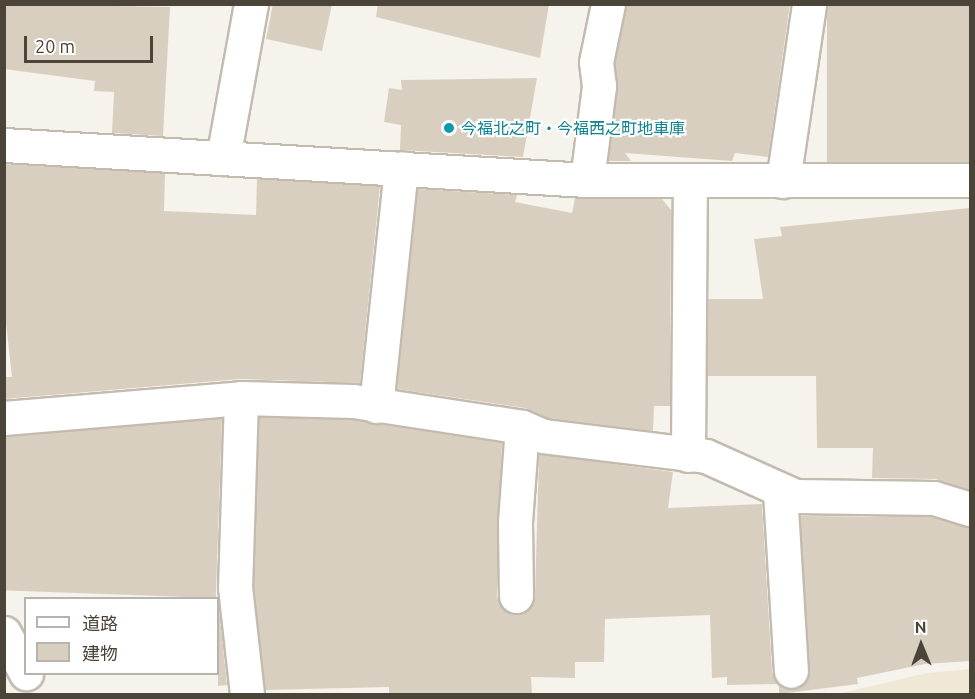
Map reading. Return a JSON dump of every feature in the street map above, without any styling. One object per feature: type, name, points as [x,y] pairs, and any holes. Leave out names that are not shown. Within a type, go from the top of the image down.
[{"type":"street","points":[[223,158],[251,4]]},
{"type":"street","points":[[587,180],[599,86],[597,62],[608,4]]},
{"type":"street","points":[[783,181],[809,4]]},
{"type":"street","points":[[4,145],[587,180],[690,182],[970,180]]},
{"type":"street","points":[[376,406],[401,168]]},
{"type":"street","points":[[688,455],[690,182]]},
{"type":"street","points":[[241,398],[235,587],[247,694]]},
{"type":"street","points":[[4,418],[241,398],[353,401],[522,427],[543,436],[706,456],[780,492],[934,498],[970,509]]},
{"type":"street","points":[[516,596],[515,522],[522,427]]},
{"type":"street","points":[[780,492],[791,671]]},
{"type":"street","points":[[4,633],[24,669]]},
{"type":"street","points":[[27,675],[37,694]]},
{"type":"shaded area","points":[[970,669],[970,694],[838,694],[927,673]]},
{"type":"building","points":[[4,4],[170,7],[163,136],[112,133],[114,92],[94,91],[95,81],[4,69]]},
{"type":"building","points":[[273,4],[332,4],[322,51],[266,39]]},
{"type":"building","points":[[378,4],[549,4],[540,58],[376,17]]},
{"type":"building","points":[[626,4],[790,4],[768,157],[735,153],[732,161],[625,153],[631,161],[608,161],[618,88],[615,63]]},
{"type":"building","points":[[827,4],[970,4],[970,162],[827,162]]},
{"type":"building","points":[[537,78],[523,157],[400,150],[401,125],[384,122],[389,88],[402,90],[401,80]]},
{"type":"building","points":[[4,164],[165,173],[164,211],[256,215],[257,179],[380,186],[360,383],[240,379],[4,399],[4,377],[12,377],[4,305]]},
{"type":"building","points":[[418,189],[517,195],[515,202],[572,213],[575,198],[662,199],[671,210],[670,406],[654,406],[653,431],[548,418],[525,408],[397,389]]},
{"type":"building","points":[[970,208],[970,490],[935,479],[872,478],[873,448],[817,448],[816,376],[707,376],[708,299],[763,299],[754,239],[782,236],[780,227]]},
{"type":"building","points":[[4,410],[222,418],[216,597],[4,590]]},
{"type":"building","points":[[259,417],[351,420],[502,443],[497,596],[500,606],[516,615],[526,612],[535,596],[539,454],[673,472],[668,508],[762,504],[772,672],[779,684],[727,685],[727,677],[712,678],[710,615],[605,619],[604,662],[575,662],[575,678],[531,677],[532,694],[389,694],[389,687],[265,690],[254,586]]},
{"type":"building","points":[[800,516],[931,517],[970,527],[970,661],[925,664],[857,678],[858,684],[779,694],[779,685],[792,690],[802,686],[810,670]]},
{"type":"building","points":[[219,609],[227,685],[218,686],[219,675]]},
{"type":"place","name":"今福北之町・今福西之町地車庫","points":[[449,128]]}]
